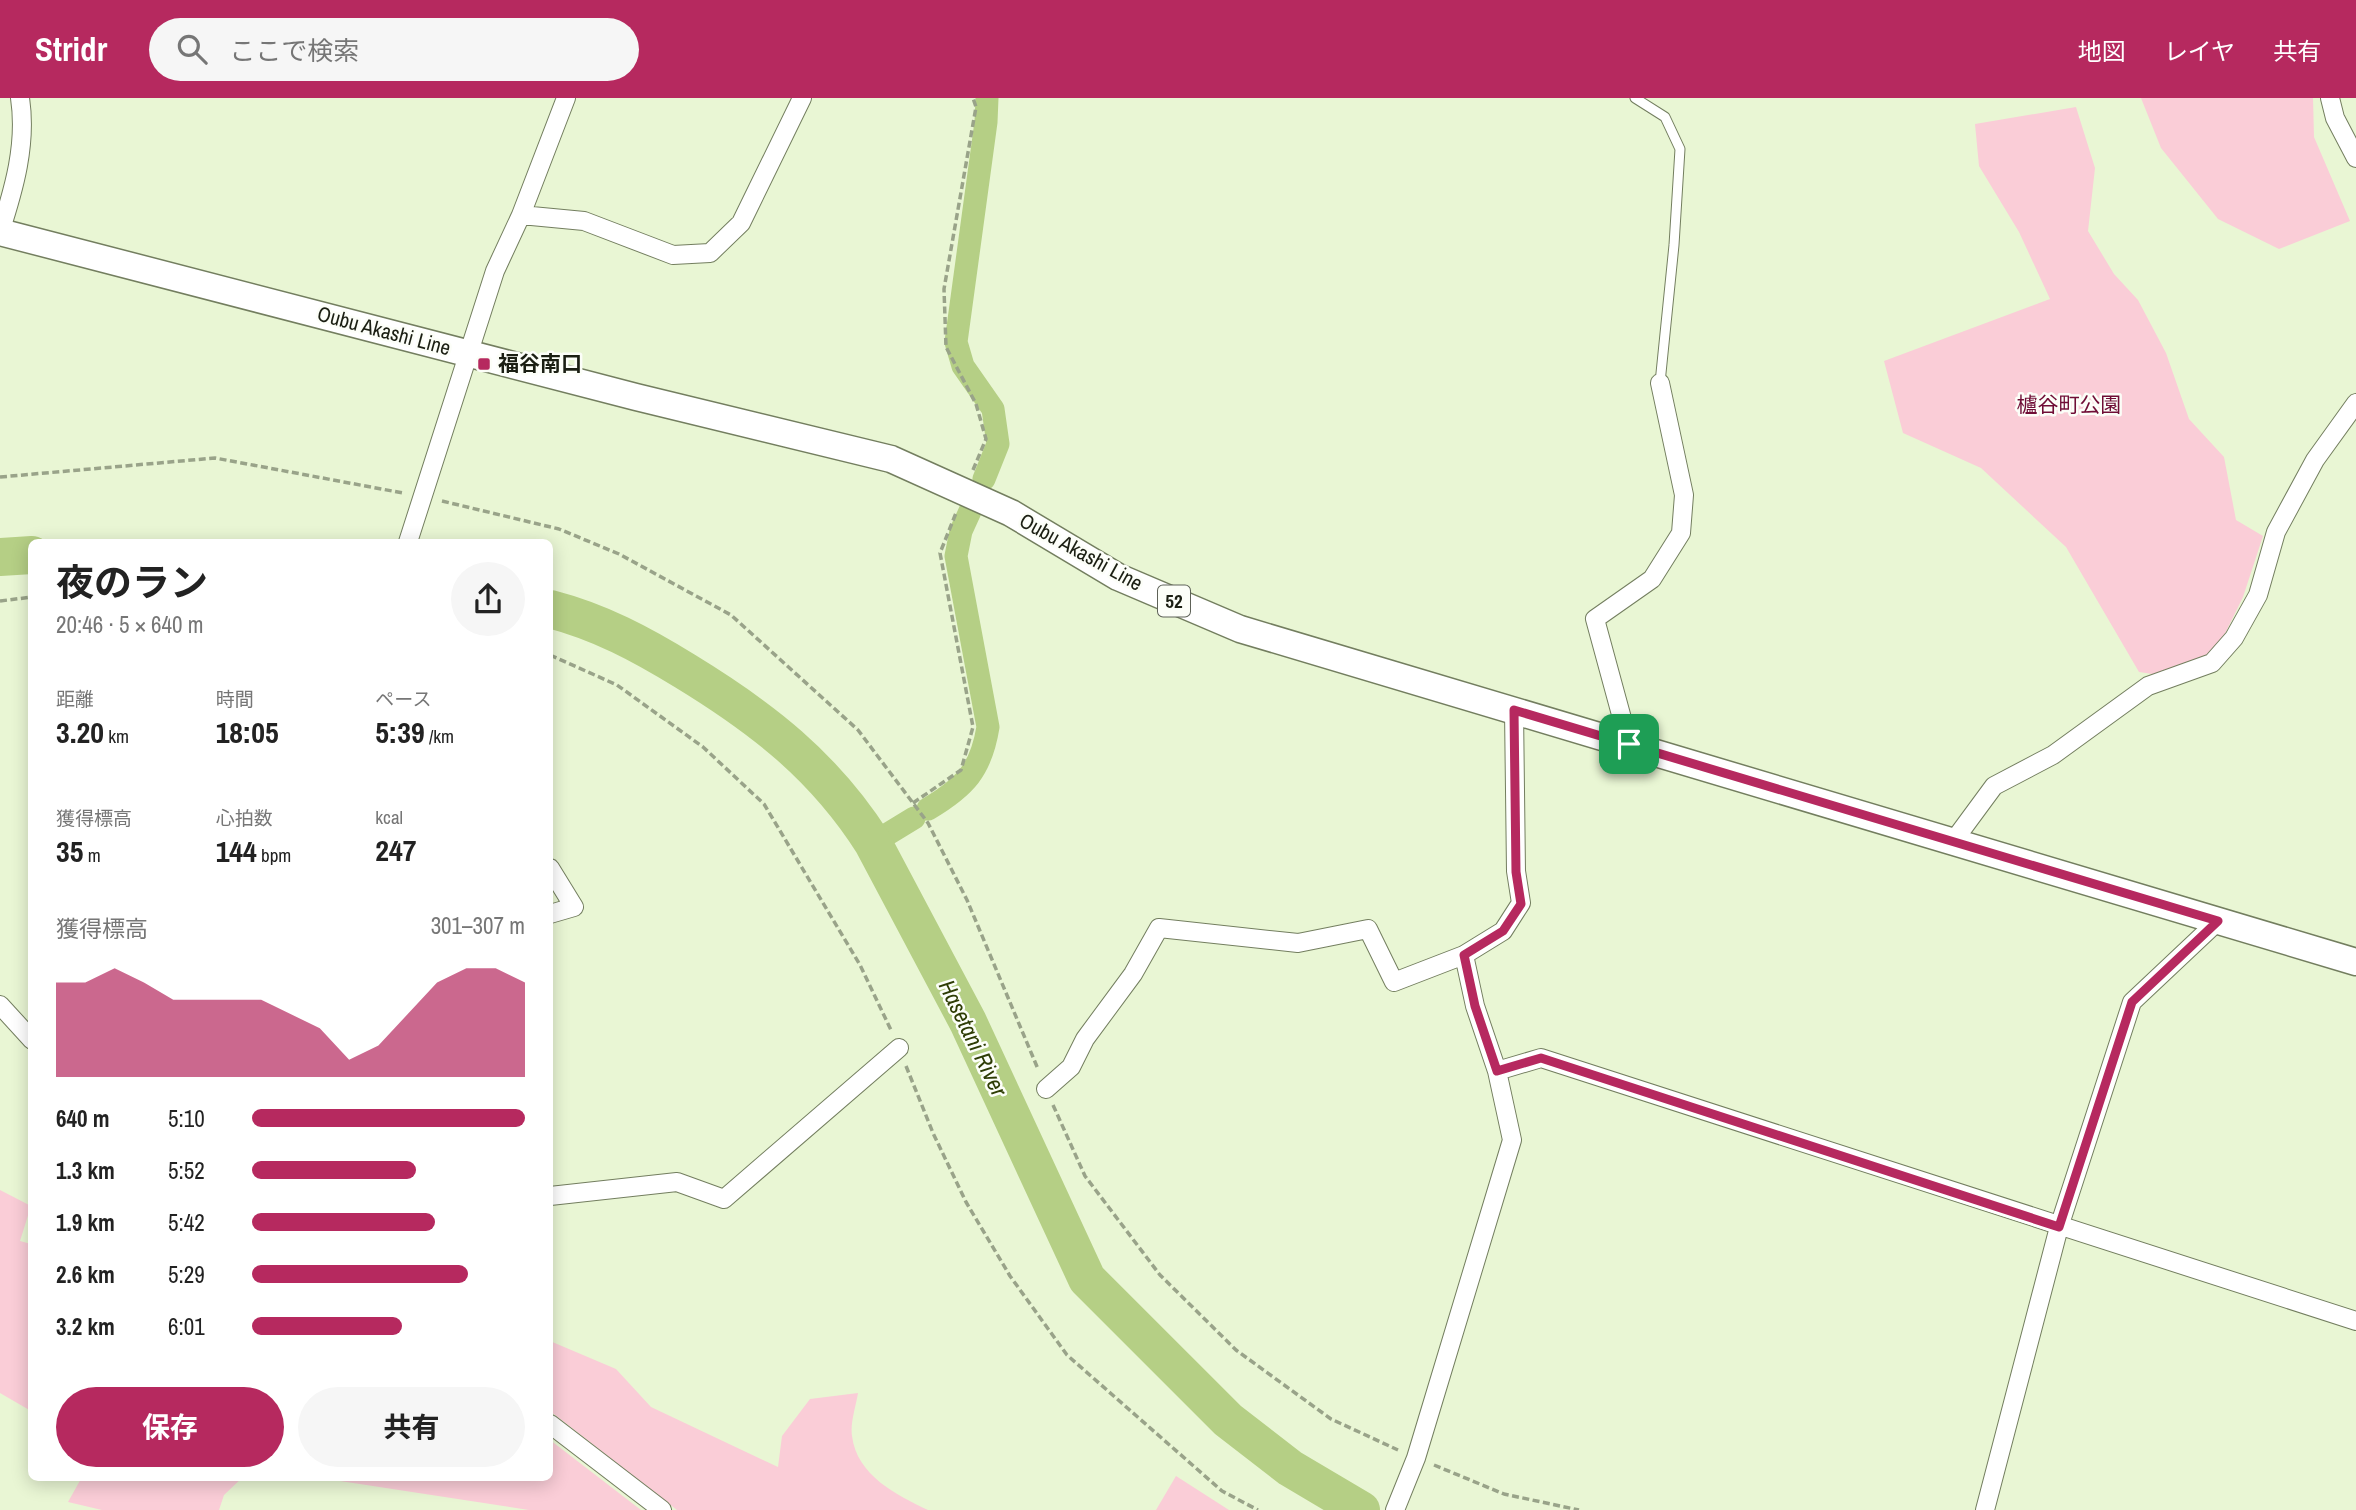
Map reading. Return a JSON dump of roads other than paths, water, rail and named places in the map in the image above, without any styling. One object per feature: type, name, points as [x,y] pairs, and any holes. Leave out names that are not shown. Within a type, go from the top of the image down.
[{"type":"main road","name":"Oubu Akashi Line","points":[[0,232],[891,459],[1012,513],[1118,577],[1240,629],[2356,962]]},
{"type":"street","points":[[0,232],[19,172],[22,111],[20,98]]},
{"type":"street","points":[[409,539],[495,271],[521,215],[566,98]]},
{"type":"street","points":[[521,215],[584,221],[673,255],[710,253],[741,223],[802,98]]},
{"type":"street","points":[[2330,98],[2335,118],[2356,158]]},
{"type":"street","points":[[1629,744],[1595,619],[1652,579],[1681,533],[1684,495],[1660,383]]},
{"type":"street","points":[[1952,842],[1994,786],[2053,755],[2148,686],[2212,663],[2234,638],[2258,595],[2276,532],[2315,460],[2356,403]]},
{"type":"street","points":[[1046,1089],[1070,1067],[1085,1039],[1133,974],[1159,928],[1297,943],[1368,929],[1394,982],[1464,955],[1503,931],[1521,904],[1516,872],[1514,710]]},
{"type":"street","points":[[553,873],[574,907],[553,913]]},
{"type":"street","points":[[1985,1510],[2059,1227],[2132,1002],[2218,921]]},
{"type":"street","points":[[1395,1510],[1416,1458],[1512,1140],[1497,1071],[1475,1006],[1464,955]]},
{"type":"street","points":[[0,1005],[28,1036]]},
{"type":"street","points":[[553,1196],[677,1182],[724,1199],[899,1048]]},
{"type":"street","points":[[1497,1071],[1541,1058],[2356,1321]]},
{"type":"street","points":[[553,1426],[662,1510]]},
{"type":"lane","points":[[1635,98],[1665,117],[1680,149],[1674,245],[1660,383]]},
{"type":"waterway","points":[[984,479],[998,444],[993,409],[963,366],[956,342],[987,98]]},
{"type":"waterway","points":[[928,809],[952,793],[969,776],[981,755],[988,727],[956,556],[961,531],[971,509]]},
{"type":"waterway","name":"Hasetani River","points":[[0,557],[28,555]]},
{"type":"waterway","name":"Hasetani River","points":[[553,610],[586,620],[620,635],[669,661],[713,689],[790,746],[834,790],[873,843],[968,1022],[1087,1279],[1228,1420],[1290,1468],[1361,1510]]},
{"type":"waterway","points":[[873,843],[914,818]]},
{"type":"place","name":"福谷南口","points":[[484,364]]},
{"type":"park label","name":"櫨谷町公園","points":[[2069,405]]}]
